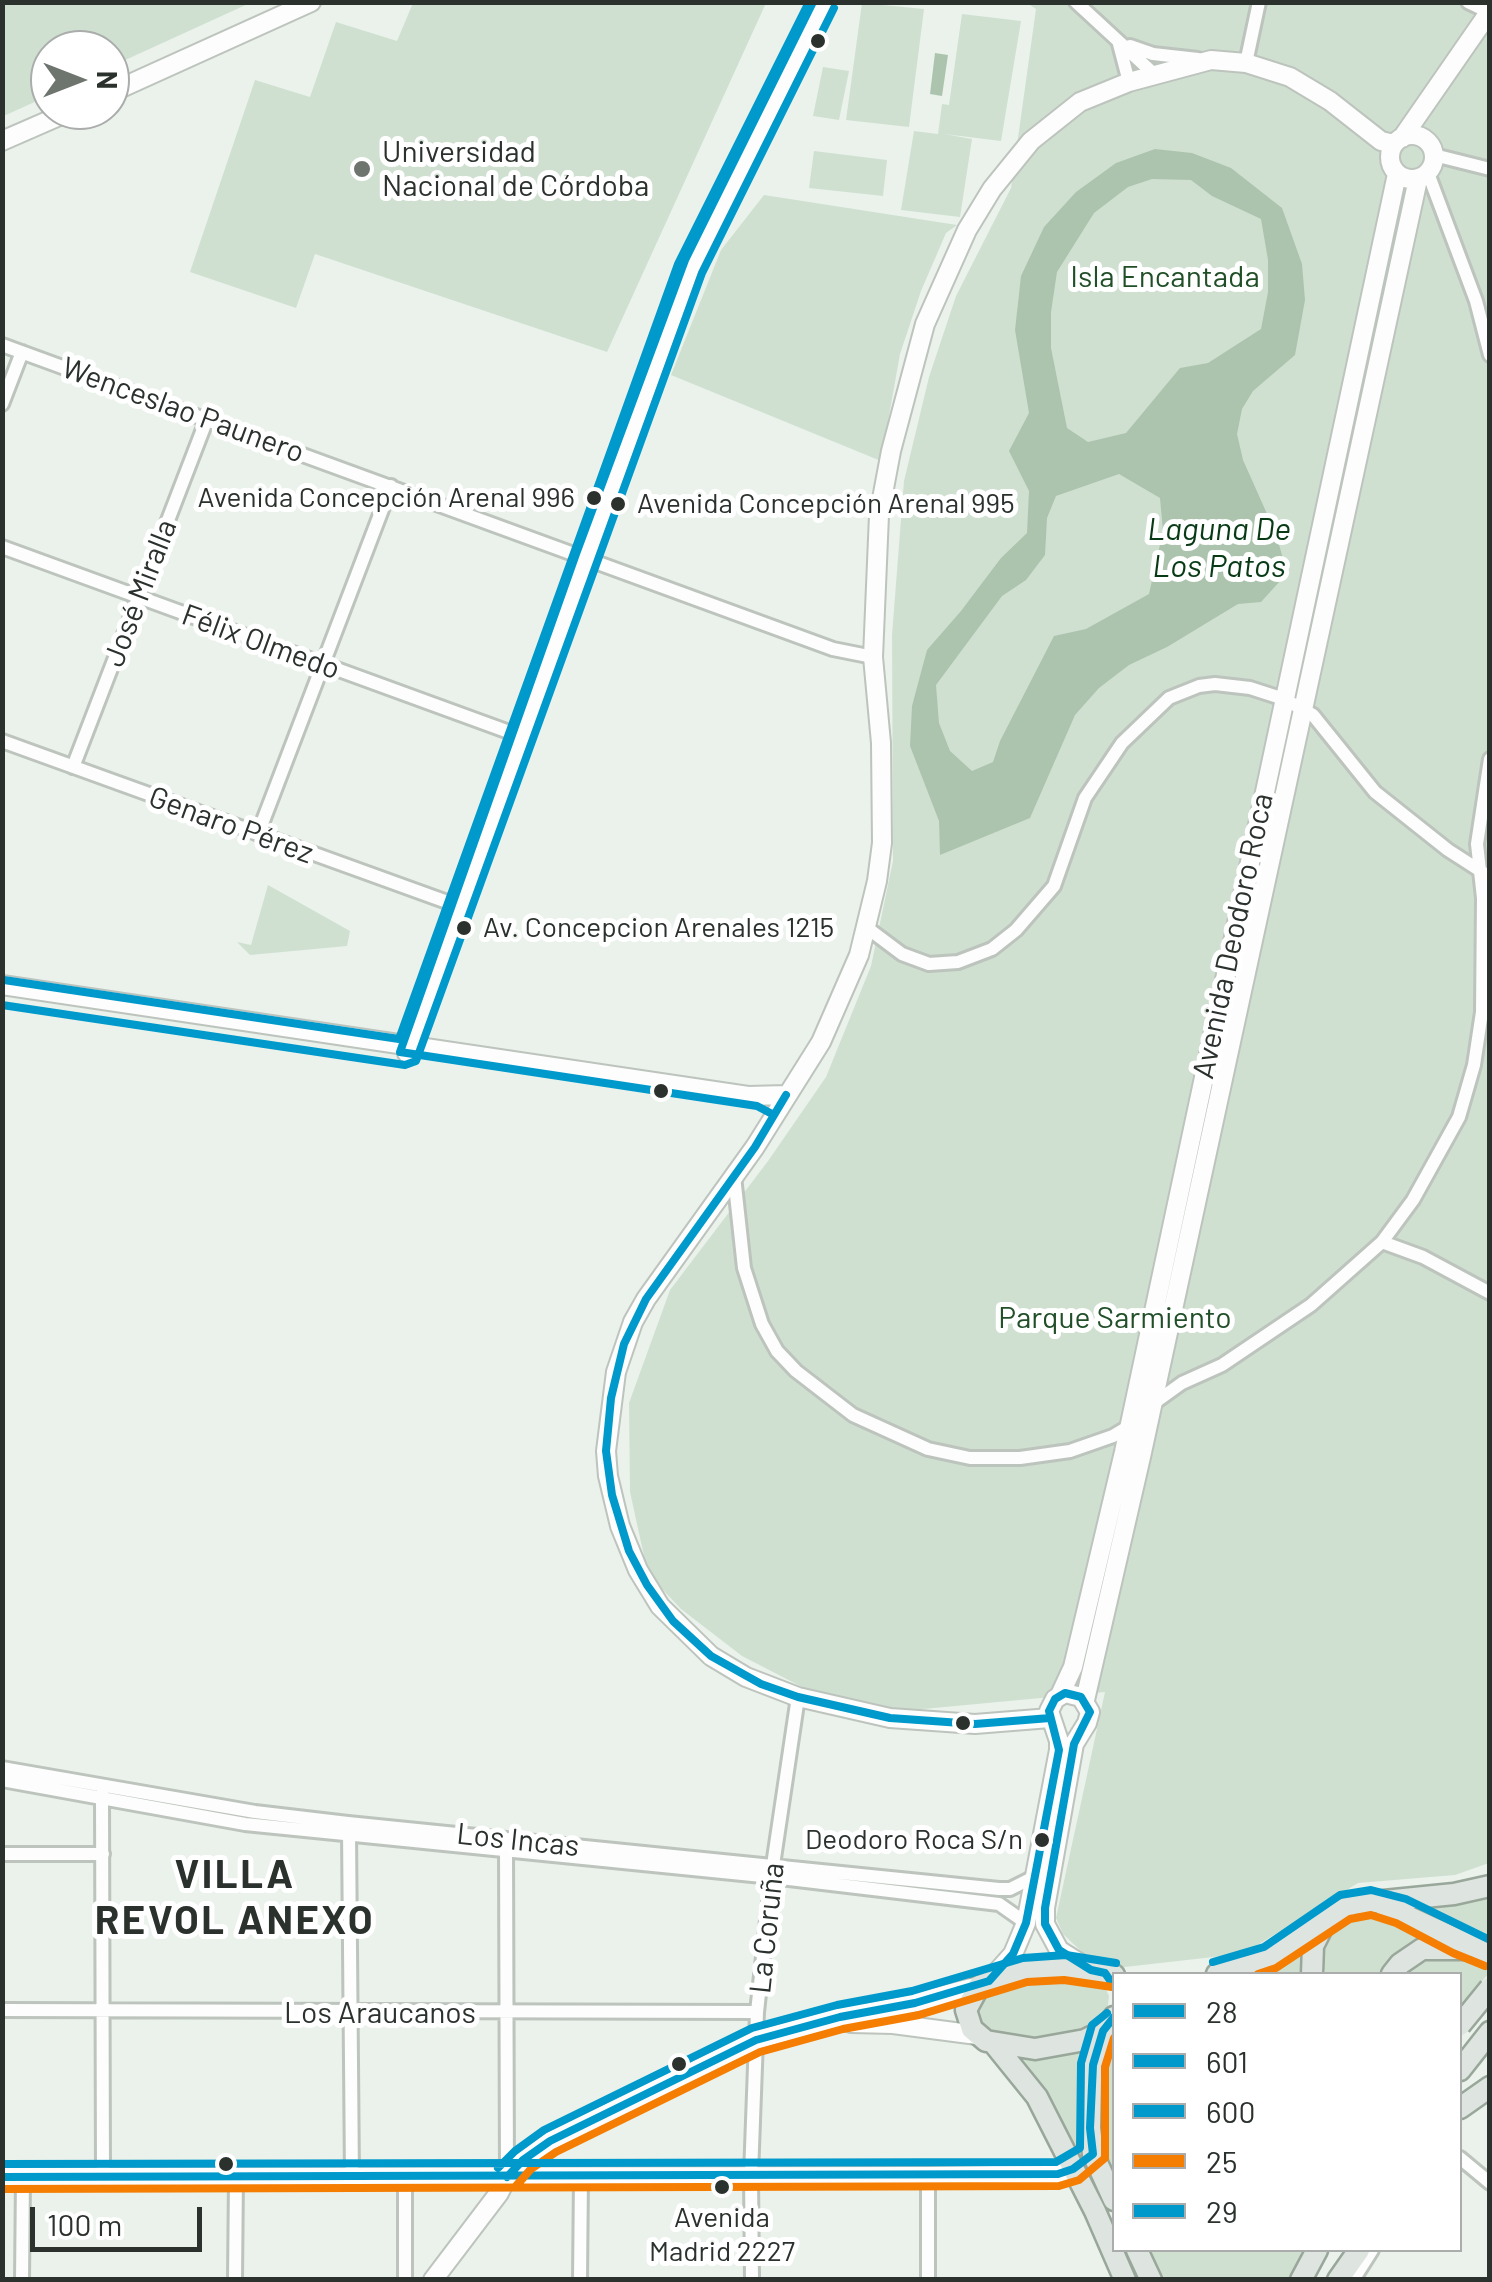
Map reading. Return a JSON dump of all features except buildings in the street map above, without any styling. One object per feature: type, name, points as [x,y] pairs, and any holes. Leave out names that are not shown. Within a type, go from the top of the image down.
[{"type":"main road","points":[[130,71],[282,2]]},
{"type":"main road","points":[[130,84],[311,2]]},
{"type":"main road","points":[[405,1049],[693,240],[813,2]]},
{"type":"main road","points":[[580,556],[694,258],[823,2]]},
{"type":"main road","points":[[1428,98],[1429,147],[1423,176],[1404,178],[1390,162],[1398,141],[1428,98],[1489,12]]},
{"type":"main road","points":[[1083,1728],[1068,1733],[1052,1722],[932,1722],[872,1714],[798,1698],[727,1667],[673,1621],[629,1551],[608,1476],[606,1427],[611,1398],[633,1322],[821,1042],[842,999],[866,927],[882,843],[883,798],[873,657],[879,515],[919,343],[936,294],[966,230],[992,188],[1031,141],[1080,102],[1128,82],[1211,60],[1275,71],[1309,87],[1381,140],[1398,141],[1414,135],[1429,147]]},
{"type":"main road","points":[[2,128],[30,116]]},
{"type":"main road","points":[[2,141],[30,129]]},
{"type":"main road","name":"Avenida Deodoro Roca","points":[[1106,1976],[1060,1950],[1050,1937],[1045,1908],[1074,1744],[1089,1718],[1085,1700],[1151,1404],[1397,174]]},
{"type":"main road","name":"Avenida Deodoro Roca","points":[[984,1984],[1013,1954],[1026,1922],[1059,1750],[1051,1705],[1073,1667],[1293,704],[1423,176]]},
{"type":"main road","points":[[2,988],[758,1106],[774,1115]]},
{"type":"main road","points":[[405,1049],[748,1096],[786,1096]]},
{"type":"main road","points":[[1060,1695],[1071,1693],[1085,1700]]},
{"type":"main road","points":[[1224,1972],[1269,1958],[1346,1907],[1490,1886]]},
{"type":"main road","points":[[1372,1902],[1401,1910],[1490,1954]]},
{"type":"main road","points":[[1312,1972],[1313,1946],[1324,1922]]},
{"type":"main road","points":[[1394,1972],[1422,1950],[1446,1947],[1490,1954]]},
{"type":"main road","points":[[433,2280],[523,2160],[550,2141],[756,2040],[1035,1968],[1106,1976]]},
{"type":"main road","points":[[984,1984],[966,2010],[968,2022],[1037,2097],[1125,2280]]},
{"type":"main road","points":[[1462,2021],[1490,1988]]},
{"type":"main road","points":[[816,2023],[893,2024],[1050,2048],[1085,2040],[1111,2024]]},
{"type":"main road","points":[[1462,2023],[1490,2024]]},
{"type":"main road","points":[[1111,2024],[1091,2080],[1090,2128],[1094,2154],[1112,2195]]},
{"type":"main road","points":[[1462,2067],[1490,2032]]},
{"type":"main road","points":[[1462,2107],[1490,2087]]},
{"type":"main road","points":[[2,2177],[1058,2174],[1094,2154]]},
{"type":"main road","points":[[1138,2252],[1151,2280]]},
{"type":"main road","points":[[1301,2280],[1317,2252]]},
{"type":"main road","points":[[1346,2278],[1357,2252]]},
{"type":"street","points":[[1076,2],[1154,74]]},
{"type":"street","points":[[1246,63],[1259,2]]},
{"type":"street","points":[[1468,2],[1489,12]]},
{"type":"street","points":[[1118,42],[1154,54],[1211,60]]},
{"type":"street","points":[[1118,42],[1128,82]]},
{"type":"street","points":[[1429,147],[1453,162],[1490,168]]},
{"type":"street","points":[[1423,176],[1476,301],[1490,355]]},
{"type":"street","points":[[1476,301],[1490,320]]},
{"type":"street","name":"Wenceslao Paunero","points":[[2,345],[833,649],[873,657]]},
{"type":"street","points":[[2,404],[22,352]]},
{"type":"street","name":"José Miralla","points":[[73,767],[207,419]]},
{"type":"street","points":[[258,834],[391,486]]},
{"type":"street","name":"Félix Olmedo","points":[[2,547],[516,734]]},
{"type":"street","points":[[866,927],[902,954],[928,964],[958,962],[992,949],[1016,930],[1054,886],[1095,779],[1122,742],[1154,710],[1183,691],[1216,684],[1250,688],[1314,715],[1376,792],[1414,825],[1484,874]]},
{"type":"street","name":"Genaro Pérez","points":[[2,741],[457,906]]},
{"type":"street","points":[[734,1176],[744,1268],[762,1324],[796,1372],[853,1415],[928,1449],[970,1458],[1020,1458],[1070,1451],[1129,1428],[1151,1404],[1222,1365],[1310,1305],[1382,1242],[1430,1171],[1459,1116],[1470,1085],[1483,996],[1484,874],[1477,844],[1490,759]]},
{"type":"street","points":[[1382,1242],[1422,1257],[1490,1293]]},
{"type":"street","name":"La Coruña","points":[[752,2280],[757,2012],[772,1871],[798,1698]]},
{"type":"street","name":"Los Incas","points":[[2,1768],[102,1792]]},
{"type":"street","name":"Los Incas","points":[[2,1780],[255,1812],[349,1829],[772,1871],[999,1889],[1034,1877]]},
{"type":"street","points":[[102,1792],[103,2178]]},
{"type":"street","points":[[349,1829],[352,2178]]},
{"type":"street","points":[[506,1845],[507,2177]]},
{"type":"street","points":[[2,1854],[103,1854]]},
{"type":"street","name":"Los Incas","points":[[772,1871],[999,1904],[1026,1922]]},
{"type":"street","name":"Los Araucanos","points":[[2,2010],[757,2012]]},
{"type":"street","points":[[1462,2160],[1490,2183]]},
{"type":"street","points":[[928,2176],[928,2280]]},
{"type":"street","points":[[22,2280],[23,2177]]},
{"type":"street","points":[[235,2280],[236,2178]]},
{"type":"street","points":[[404,2280],[405,2178]]},
{"type":"street","points":[[580,2280],[581,2178]]},
{"type":"street","points":[[1346,2278],[1370,2252]]},
{"type":"green space","points":[[3,2],[250,3],[130,58],[130,30],[30,30],[30,104],[2,114]]},
{"type":"green space","points":[[413,3],[766,3],[607,352],[315,254],[296,308],[190,272],[255,80],[310,97],[336,22],[397,41]]},
{"type":"green space","points":[[862,3],[924,9],[909,127],[846,120]]},
{"type":"green space","name":"Parque Sarmiento","points":[[1027,3],[1489,3],[1489,1863],[1455,1875],[1358,1883],[1256,1946],[1231,1955],[1116,1968],[1104,1967],[1084,1954],[1063,1934],[1056,1918],[1105,1692],[902,1711],[804,1688],[742,1656],[681,1609],[648,1574],[630,1492],[629,1403],[670,1290],[826,1077],[871,966],[893,861],[892,635],[904,481],[929,377],[956,296],[1011,188],[1036,9]]},
{"type":"green space","points":[[962,14],[1021,21],[1001,141],[944,134],[972,139],[960,217],[901,210],[914,131],[938,134],[942,104],[949,105]]},
{"type":"green space","points":[[823,67],[849,71],[839,120],[813,116]]},
{"type":"green space","points":[[814,151],[887,160],[883,196],[809,188]]},
{"type":"green space","points":[[764,195],[957,225],[946,233],[900,354],[881,461],[671,375],[721,250]]},
{"type":"green space","points":[[268,885],[350,931],[347,946],[250,955],[237,942],[251,945]]},
{"type":"green space","points":[[1489,1890],[1489,1943],[1404,1903]]},
{"type":"green space","points":[[1382,1909],[1434,1937],[1396,1955],[1383,1972],[1325,1972],[1323,1953],[1339,1916]]},
{"type":"green space","points":[[1308,1941],[1306,1972],[1243,1972]]},
{"type":"green space","points":[[1469,1954],[1489,1959],[1489,1973],[1462,2005],[1462,1972],[1403,1972],[1420,1960]]},
{"type":"green space","points":[[1057,1976],[1103,1983],[1109,1996],[1107,2015],[1092,2028],[1054,2039],[996,2037],[978,2021],[979,2000],[995,1987]]},
{"type":"green space","points":[[1094,2042],[1085,2143],[1069,2152],[1006,2053],[1034,2058],[1055,2056],[1070,2054]]},
{"type":"green space","points":[[1112,2042],[1112,2177],[1101,2152],[1097,2110],[1105,2051]]},
{"type":"green space","points":[[1145,2252],[1306,2252],[1290,2280],[1157,2279]]},
{"type":"water","points":[[935,53],[948,55],[942,96],[930,94]]},
{"type":"water","name":"Laguna De Los Patos","points":[[1155,149],[1192,153],[1231,168],[1282,208],[1302,264],[1305,300],[1295,355],[1253,391],[1242,409],[1237,434],[1243,460],[1276,534],[1284,562],[1280,581],[1261,602],[1238,604],[1129,665],[1099,688],[1075,715],[1030,818],[940,855],[939,821],[910,746],[912,706],[927,650],[1001,558],[1027,533],[1029,491],[1009,451],[1029,413],[1015,330],[1021,276],[1044,227],[1076,192],[1116,163]],"holes":[[[1152,179],[1191,180],[1212,196],[1261,219],[1268,260],[1268,292],[1261,329],[1208,363],[1180,368],[1126,433],[1088,442],[1067,428],[1051,348],[1057,272],[1094,213],[1128,187]],[[1119,474],[1160,498],[1163,531],[1149,594],[1086,629],[1054,636],[993,762],[972,771],[950,751],[939,723],[936,685],[1002,596],[1026,580],[1045,555],[1047,518],[1056,496]]]},
{"type":"transit line","name":"600","points":[[4,980],[399,1039],[678,264],[809,2]]},
{"type":"transit line","name":"28","points":[[774,1115],[757,1106],[400,1052],[576,554],[685,260],[813,2]]},
{"type":"transit line","name":"601","points":[[2,1005],[405,1065],[416,1061],[702,273],[834,8]]},
{"type":"transit line","name":"28","points":[[786,1095],[755,1147],[646,1299],[624,1344],[611,1398],[606,1451],[612,1495],[629,1551],[673,1621],[711,1656],[761,1684],[798,1697],[890,1718],[975,1724],[1050,1718]]},
{"type":"transit line","name":"28","points":[[507,2177],[550,2141],[756,2040],[840,2017],[915,2003],[989,1981],[1013,1954],[1026,1923],[1059,1750],[1049,1711],[1055,1699],[1065,1693],[1081,1697],[1090,1712],[1074,1744],[1045,1924],[1059,1950],[1091,1970],[1105,1973],[1112,1983]]},
{"type":"transit line","name":"29","points":[[1213,1962],[1264,1947],[1340,1895],[1371,1890],[1406,1899],[1490,1940]]},
{"type":"transit line","name":"25","points":[[1264,1972],[1350,1919],[1371,1915],[1485,1966]]},
{"type":"transit line","name":"29","points":[[498,2168],[544,2130],[752,2028],[837,2005],[912,1991],[1023,1958],[1066,1955],[1116,1963]]},
{"type":"transit line","name":"25","points":[[516,2186],[531,2169],[556,2152],[760,2052],[843,2029],[919,2015],[1027,1982],[1064,1980],[1112,1987]]},
{"type":"transit line","name":"29","points":[[2,2164],[1056,2162],[1080,2148],[1081,2063],[1092,2025],[1107,2013]]},
{"type":"transit line","name":"28","points":[[2,2177],[1058,2174],[1073,2169],[1093,2154],[1093,2065],[1103,2031],[1112,2020]]},
{"type":"transit line","name":"25","points":[[2,2189],[1059,2186],[1079,2180],[1105,2158],[1105,2067],[1112,2044]]},
{"type":"place","name":"Universidad Nacional de Córdoba","points":[[362,169]]},
{"type":"place","name":"Avenida Concepción Arenal 996","points":[[594,498]]},
{"type":"place","name":"Avenida Concepción Arenal 995","points":[[618,504]]},
{"type":"place","name":"Av. Concepcion Arenales 1215","points":[[464,928]]},
{"type":"place","name":"Deodoro Roca S/n","points":[[1042,1840]]},
{"type":"place","name":"Avenida Madrid 2227","points":[[722,2187]]},
{"type":"district","name":"VILLA REVOL ANEXO","points":[[235,1898]]},
{"type":"park label","name":"Isla Encantada","points":[[1165,277]]}]
